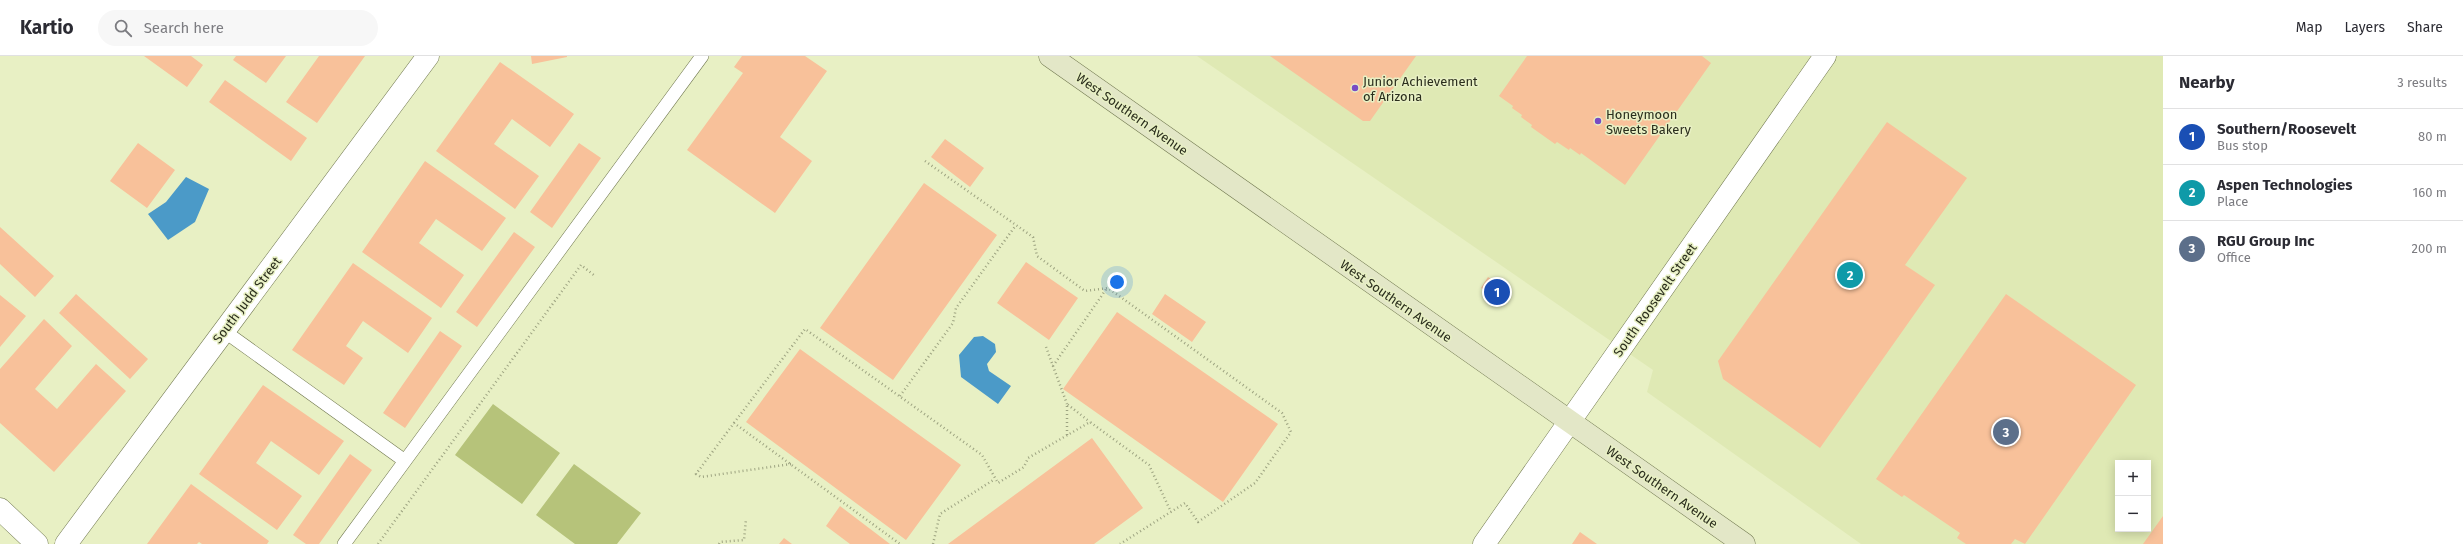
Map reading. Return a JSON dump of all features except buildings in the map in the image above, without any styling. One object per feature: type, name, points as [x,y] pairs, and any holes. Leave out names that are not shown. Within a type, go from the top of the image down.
[{"type":"main road","name":"West Southern Avenue","points":[[1050,56],[1569,423],[1744,544]]},
{"type":"street","name":"South Judd Street","points":[[66,544],[428,56]]},
{"type":"street","name":"South Roosevelt Street","points":[[1484,544],[1825,56]]},
{"type":"street","points":[[0,509],[37,544]]},
{"type":"lane","points":[[344,544],[702,56]]},
{"type":"lane","points":[[224,331],[405,461]]},
{"type":"path","points":[[925,161],[1032,237],[1037,256],[1085,291],[1108,288],[1282,413],[1291,432],[1255,483],[1198,522],[1185,503],[1120,544]]},
{"type":"path","points":[[900,396],[953,323],[956,308],[1016,225]]},
{"type":"path","points":[[378,544],[581,266],[595,276]]},
{"type":"path","points":[[1053,366],[1108,288]]},
{"type":"path","points":[[791,464],[701,477],[696,474],[805,329],[982,455],[998,483],[1024,467],[1028,458],[1090,422]]},
{"type":"path","points":[[1046,347],[1067,404],[1067,436]]},
{"type":"path","points":[[1067,404],[1149,464],[1171,512]]},
{"type":"path","points":[[734,423],[900,544]]},
{"type":"path","points":[[933,544],[940,514],[995,479]]},
{"type":"path","points":[[719,544],[720,542],[744,540],[746,519]]},
{"type":"path","points":[[739,540],[744,544]]},
{"type":"shaded area","points":[[1197,56],[2163,56],[2163,544],[1861,544],[1647,392],[1653,370]]},
{"type":"shaded area","points":[[493,404],[560,453],[522,504],[455,455]]},
{"type":"shaded area","points":[[574,464],[641,513],[617,544],[575,544],[536,515]]},
{"type":"water","points":[[186,177],[209,189],[195,222],[168,240],[148,214],[166,202]]},
{"type":"water","points":[[983,336],[995,344],[996,352],[987,364],[989,371],[1011,386],[998,404],[961,377],[959,355],[974,337]]},
{"type":"place","name":"Junior Achievement of Arizona","points":[[1355,88]]},
{"type":"place","name":"Honeymoon Sweets Bakery","points":[[1598,121]]},
{"type":"place","name":"Aspen Technologies","points":[[1850,275]]},
{"type":"place","name":"Southern/Roosevelt","points":[[1497,292]]},
{"type":"place","name":"RGU Group Inc","points":[[2006,432]]}]
